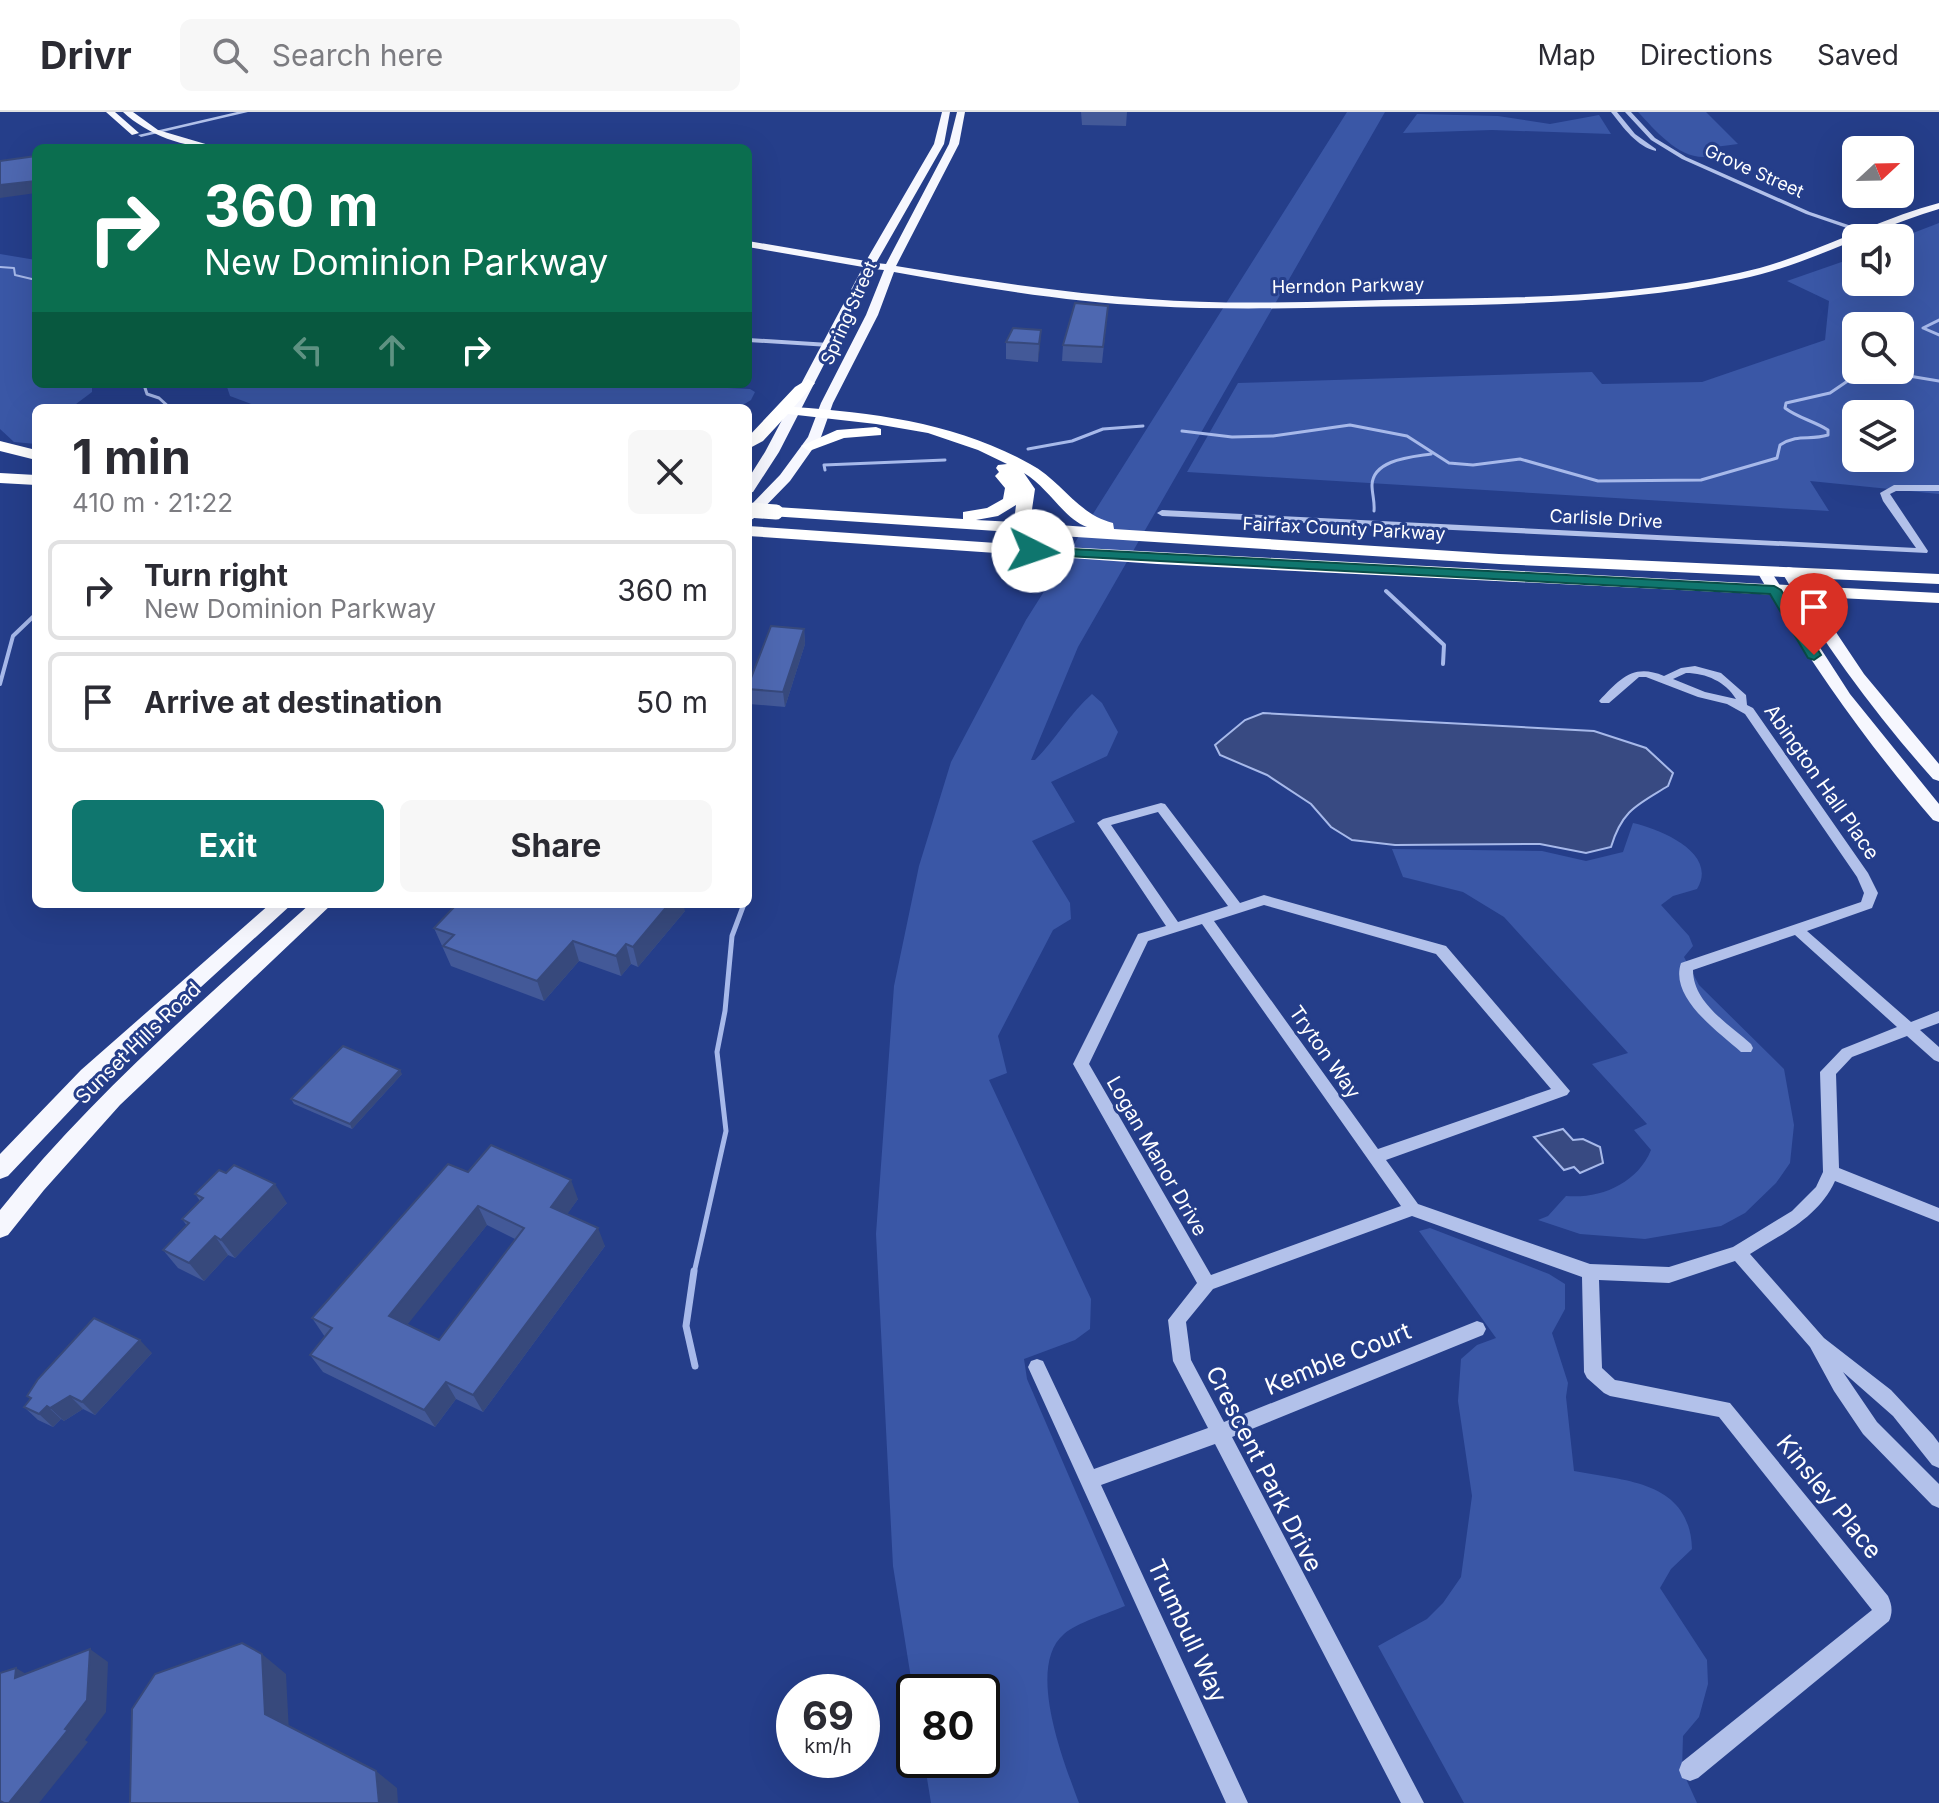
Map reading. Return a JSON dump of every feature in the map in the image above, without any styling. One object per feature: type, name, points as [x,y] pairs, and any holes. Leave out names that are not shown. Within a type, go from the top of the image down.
[{"type":"highway","points":[[752,441],[770,428],[791,398],[808,383]]},
{"type":"highway","points":[[790,416],[895,422],[960,438],[1006,457],[1052,486],[1070,511],[1083,520],[1192,541]]},
{"type":"highway","points":[[822,418],[893,433],[978,458],[1013,473],[1025,485],[1029,529]]},
{"type":"highway","points":[[809,446],[848,432],[893,433]]},
{"type":"highway","points":[[0,446],[32,457]]},
{"type":"highway","points":[[0,458],[32,458]]},
{"type":"highway","points":[[845,517],[967,516],[998,510],[1011,501],[1013,488],[978,458]]},
{"type":"highway","points":[[1025,550],[1029,529],[1044,494],[1036,477]]},
{"type":"highway","points":[[0,478],[32,480]]},
{"type":"highway","name":"Fairfax County Parkway","points":[[752,521],[776,512],[1192,541],[1763,570],[1794,581],[1939,598]]},
{"type":"highway","name":"Fairfax County Parkway","points":[[752,522],[1025,550],[1774,590],[1794,581],[1939,579]]},
{"type":"highway","points":[[1794,581],[1939,588]]},
{"type":"main road","points":[[110,112],[125,127],[169,144]]},
{"type":"main road","points":[[127,112],[155,132],[199,144]]},
{"type":"main road","name":"Spring Street","points":[[752,519],[809,446],[845,369],[847,337],[939,144],[946,112]]},
{"type":"main road","name":"Spring Street","points":[[752,482],[829,345],[918,208],[954,144],[961,112]]},
{"type":"main road","name":"Herndon Parkway","points":[[1894,224],[1939,206]]},
{"type":"main road","points":[[1914,225],[1939,215]]},
{"type":"main road","name":"Herndon Parkway","points":[[752,245],[1013,298],[1144,310],[1284,313],[1536,308],[1656,300],[1726,289],[1793,272],[1842,247]]},
{"type":"main road","name":"Herndon Parkway","points":[[752,252],[878,271]]},
{"type":"main road","points":[[1763,570],[1837,690],[1939,816]]},
{"type":"main road","points":[[1794,581],[1857,677],[1899,731],[1939,775]]},
{"type":"main road","name":"Sunset Hills Road","points":[[0,1169],[89,1076],[278,908]]},
{"type":"main road","name":"Sunset Hills Road","points":[[0,1228],[92,1120],[318,908]]},
{"type":"street","points":[[141,135],[245,112]]},
{"type":"street","name":"Grove Street","points":[[1614,112],[1633,135],[1658,153],[1842,232]]},
{"type":"street","name":"Grove Street","points":[[1628,112],[1646,133],[1676,154],[1842,230]]},
{"type":"street","points":[[752,340],[829,345]]},
{"type":"street","name":"Carlisle Drive","points":[[1162,513],[1923,551],[1885,493],[1894,488],[1939,488]]},
{"type":"street","name":"Abington Hall Place","points":[[1665,680],[1678,671],[1701,670],[1729,682],[1742,697],[1741,705]]},
{"type":"street","name":"Abington Hall Place","points":[[1605,701],[1636,674],[1647,673],[1702,695],[1741,705],[1749,711],[1823,817],[1871,893],[1867,905],[1799,931],[1686,967],[1684,979],[1689,992],[1746,1048]]},
{"type":"street","points":[[1174,927],[1103,823],[1161,807],[1237,909]]},
{"type":"street","name":"Logan Manor Drive","points":[[1207,1284],[1081,1064],[1143,938],[1264,900],[1441,950],[1562,1091],[1375,1157]]},
{"type":"street","name":"Tryton Way","points":[[1205,918],[1412,1209]]},
{"type":"street","points":[[1799,931],[1939,1056]]},
{"type":"street","points":[[1207,1284],[1412,1209],[1590,1272],[1669,1275],[1738,1253],[1798,1216],[1822,1192],[1831,1172],[1828,1072],[1847,1053],[1939,1017]]},
{"type":"street","points":[[1831,1172],[1939,1215]]},
{"type":"street","points":[[1738,1253],[1816,1341],[1863,1376],[1905,1414],[1939,1459]]},
{"type":"street","name":"Kinsley Place","points":[[1590,1272],[1593,1372],[1610,1387],[1724,1409],[1881,1603],[1882,1614],[1690,1770]]},
{"type":"street","name":"Crescent Park Drive","points":[[1207,1284],[1177,1320],[1182,1361],[1217,1434],[1413,1803]]},
{"type":"street","name":"Kemble Court","points":[[1217,1434],[1477,1329]]},
{"type":"street","points":[[1816,1341],[1840,1385],[1870,1428],[1939,1498]]},
{"type":"street","name":"Trumbull Way","points":[[1037,1367],[1237,1803]]},
{"type":"street","points":[[1090,1480],[1217,1434]]},
{"type":"shaded area","points":[[1347,112],[1385,112],[1078,647],[1031,760],[1043,752],[1092,694],[1102,703],[1118,732],[1107,756],[1051,782],[1075,822],[1032,841],[1070,903],[1071,919],[1053,930],[998,1036],[1007,1073],[989,1080],[1091,1299],[1090,1329],[1075,1340],[1024,1359],[1027,1379],[1125,1606],[1084,1622],[1064,1634],[1053,1649],[1048,1669],[1052,1717],[1079,1803],[931,1803],[927,1778],[1000,1778],[1000,1674],[910,1674],[893,1566],[876,1234],[894,986],[919,866],[951,762],[1026,620]]},
{"type":"shaded area","points":[[1638,112],[1706,112],[1738,144],[1715,147],[1706,157],[1686,153],[1668,142]]},
{"type":"shaded area","points":[[1417,114],[1498,116],[1550,124],[1599,115],[1611,134],[1492,130],[1403,133]]},
{"type":"shaded area","points":[[1939,223],[1939,494],[1810,481],[1829,511],[1187,472],[1238,383],[1592,372],[1602,384],[1702,382],[1825,340],[1829,301],[1787,281],[1842,262],[1842,296],[1914,296],[1914,233]]},
{"type":"shaded area","points":[[0,254],[32,259],[32,388],[92,388],[92,392],[76,404],[32,404],[32,444],[14,442],[0,429]]},
{"type":"shaded area","points":[[227,388],[728,388],[755,392],[744,404],[251,404],[230,396]]},
{"type":"shaded area","points":[[1263,713],[1594,731],[1646,748],[1673,773],[1668,786],[1626,816],[1611,847],[1586,853],[1540,844],[1395,845],[1352,840],[1331,827],[1311,804],[1267,775],[1220,755],[1215,745],[1245,720]]},
{"type":"shaded area","points":[[1633,823],[1671,837],[1694,854],[1700,864],[1702,876],[1697,889],[1673,896],[1661,905],[1689,936],[1693,946],[1684,957],[1699,985],[1784,1069],[1794,1125],[1790,1163],[1776,1183],[1745,1213],[1721,1226],[1645,1239],[1580,1234],[1538,1220],[1548,1216],[1566,1196],[1592,1195],[1616,1187],[1645,1162],[1651,1150],[1634,1130],[1647,1124],[1592,1064],[1628,1053],[1504,917],[1463,892],[1403,877],[1392,849],[1542,851],[1586,861],[1623,852]]},
{"type":"shaded area","points":[[1563,1129],[1573,1140],[1583,1139],[1600,1147],[1603,1163],[1580,1173],[1574,1167],[1564,1170],[1534,1137]]},
{"type":"shaded area","points":[[1430,1228],[1549,1274],[1565,1284],[1565,1309],[1552,1333],[1568,1383],[1566,1397],[1574,1471],[1652,1488],[1680,1510],[1688,1527],[1692,1549],[1671,1569],[1660,1588],[1707,1660],[1708,1684],[1699,1717],[1683,1736],[1682,1770],[1697,1803],[1464,1803],[1378,1646],[1427,1619],[1461,1577],[1472,1496],[1458,1401],[1461,1359],[1477,1345],[1496,1338],[1419,1231]]},
{"type":"building","points":[[32,157],[32,181],[0,185],[0,161]]},
{"type":"building","points":[[1075,303],[1108,306],[1103,347],[1063,345]]},
{"type":"building","points":[[1013,328],[1041,330],[1039,344],[1006,342]]},
{"type":"building","points":[[771,626],[804,629],[783,692],[752,689],[752,676]]},
{"type":"building","points":[[453,908],[666,908],[633,947],[626,944],[616,956],[573,941],[537,981],[443,946],[454,935],[434,928]]},
{"type":"building","points":[[343,1046],[400,1070],[350,1124],[291,1099]]},
{"type":"building","points":[[491,1145],[571,1180],[551,1207],[598,1228],[473,1395],[446,1382],[424,1410],[310,1355],[332,1328],[312,1318],[448,1164],[468,1172]],"holes":[[[478,1206],[524,1228],[439,1340],[389,1316]]]},
{"type":"building","points":[[234,1165],[275,1184],[221,1240],[215,1236],[189,1263],[163,1250],[189,1223],[182,1219],[203,1198],[195,1194],[219,1170],[226,1173]]},
{"type":"building","points":[[94,1318],[140,1340],[82,1402],[70,1396],[50,1408],[47,1406],[39,1414],[24,1407],[38,1379]]},
{"type":"building","points":[[242,1643],[262,1654],[265,1714],[376,1771],[379,1803],[130,1803],[132,1709],[155,1674]]},
{"type":"building","points":[[90,1649],[87,1700],[65,1729],[68,1730],[9,1803],[0,1801],[0,1673],[16,1668],[15,1678]]},
{"type":"waterway","points":[[0,267],[14,268],[15,275],[32,279]]},
{"type":"waterway","points":[[1939,320],[1923,328],[1939,335]]},
{"type":"waterway","points":[[1182,431],[1232,437],[1273,436],[1350,425],[1407,436],[1449,463],[1473,465],[1520,459],[1598,481],[1701,480],[1777,458],[1780,445],[1787,441],[1828,435],[1828,430],[1785,408],[1786,403],[1830,393],[1855,376],[1879,371],[1939,381]]},
{"type":"waterway","points":[[145,388],[147,394],[166,404]]},
{"type":"waterway","points":[[1028,449],[1072,441],[1103,429],[1143,426]]},
{"type":"waterway","points":[[1374,511],[1372,485],[1379,470],[1395,461],[1431,454]]},
{"type":"waterway","points":[[825,470],[824,465],[945,460]]},
{"type":"waterway","points":[[1386,591],[1444,645],[1443,664]]},
{"type":"waterway","points":[[0,684],[13,636],[32,618]]},
{"type":"waterway","points":[[694,1273],[726,1131],[717,1052],[725,1011],[732,936],[742,908]]},
{"type":"waterway","points":[[694,1271],[686,1326],[695,1366]]},
{"type":"route","points":[[1033,551],[1774,590],[1814,655]]}]
